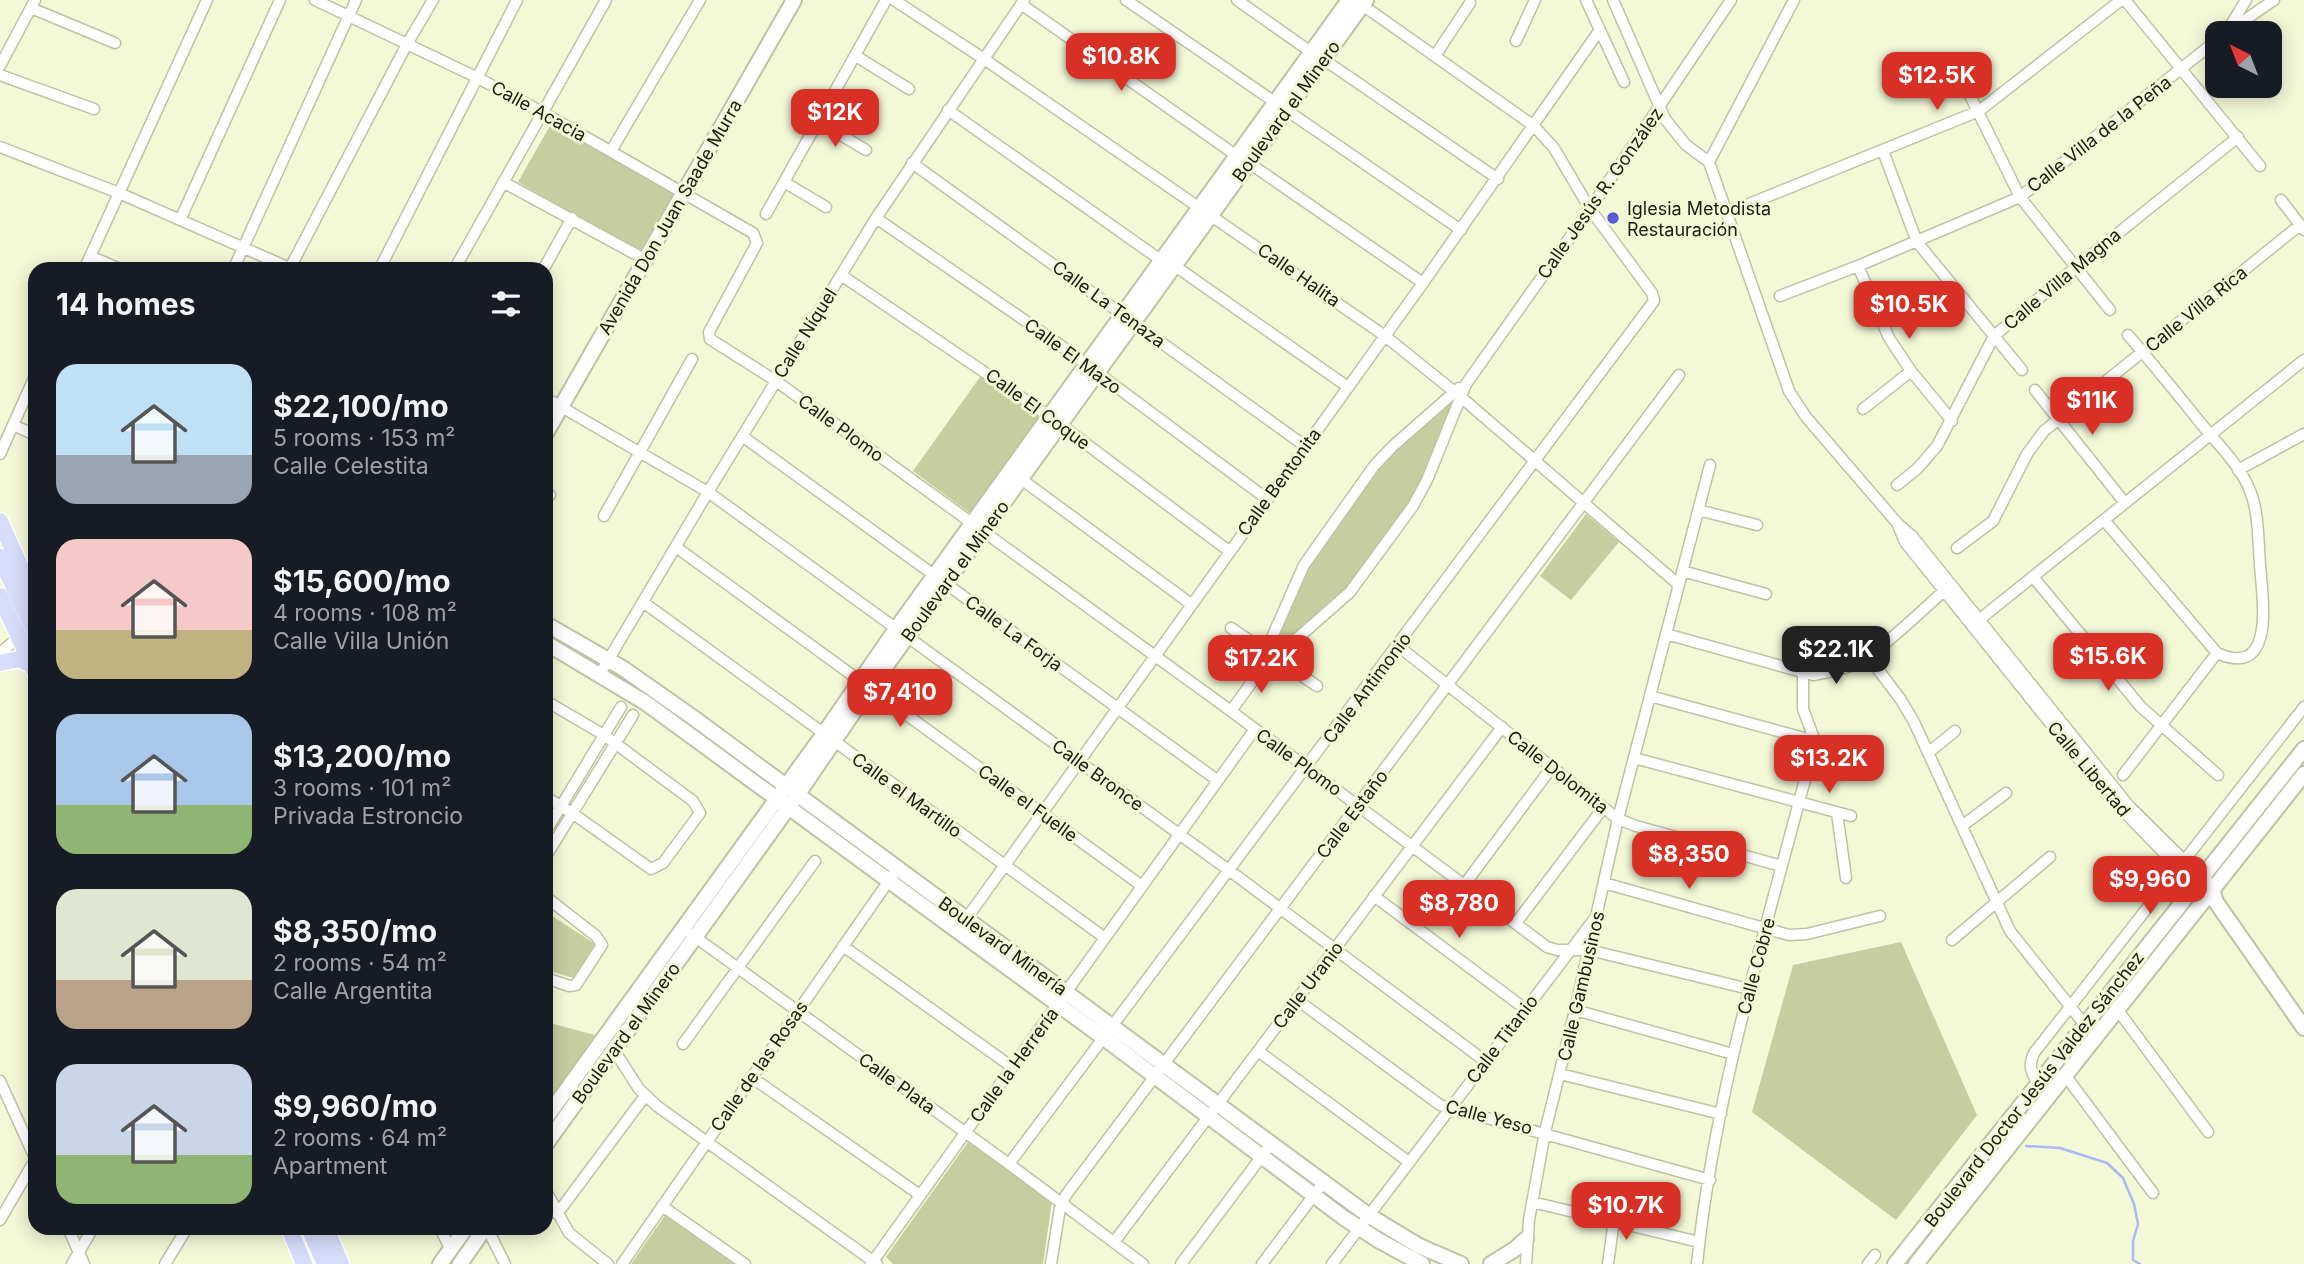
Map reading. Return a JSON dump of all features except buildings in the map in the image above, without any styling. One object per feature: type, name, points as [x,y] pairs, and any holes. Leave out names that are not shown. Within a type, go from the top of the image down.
[{"type":"main road","points":[[0,521],[27,599],[19,638]]},
{"type":"main road","points":[[0,557],[27,599]]},
{"type":"main road","points":[[0,597],[28,658]]},
{"type":"main road","points":[[0,663],[19,659],[28,665]]},
{"type":"main road","points":[[292,1235],[304,1264]]},
{"type":"main road","points":[[312,1235],[325,1264]]},
{"type":"main road","points":[[329,1235],[341,1264]]},
{"type":"street","points":[[87,262],[207,0]]},
{"type":"street","points":[[180,220],[279,0]]},
{"type":"street","name":"Calle Acacia","points":[[315,0],[477,77],[611,151],[755,236],[757,243],[709,332],[709,337]]},
{"type":"street","points":[[237,262],[356,0]]},
{"type":"street","points":[[295,262],[407,44],[433,0]]},
{"type":"street","points":[[383,262],[517,0]]},
{"type":"street","points":[[458,262],[606,0]]},
{"type":"street","points":[[611,151],[700,0]]},
{"type":"street","name":"Avenida Don Juan Saade Murra","points":[[553,421],[794,0]]},
{"type":"street","points":[[766,214],[886,0]]},
{"type":"street","name":"Calle Halita","points":[[894,0],[984,59],[1385,336],[1458,395],[1679,585]]},
{"type":"street","points":[[1126,0],[1461,230]]},
{"type":"street","points":[[1237,0],[1498,179]]},
{"type":"street","points":[[1516,41],[1535,0]]},
{"type":"street","points":[[1586,0],[1624,82]]},
{"type":"street","points":[[1613,0],[1665,119],[1686,145],[1709,162],[1794,0]]},
{"type":"street","name":"Calle Jesús R. González","points":[[1231,712],[1269,657],[1298,576],[1374,466],[1393,446],[1458,395],[1590,209],[1731,0]]},
{"type":"street","points":[[1744,206],[1979,111],[2123,0],[2260,166]]},
{"type":"street","points":[[2233,21],[2246,0]]},
{"type":"street","points":[[2242,21],[2274,0]]},
{"type":"street","points":[[1358,1],[1534,126],[1558,155],[1590,209]]},
{"type":"street","name":"Boulevard el Minero","points":[[1016,475],[1049,416],[1091,369],[1129,318],[1358,1]]},
{"type":"street","points":[[1023,2],[1423,283]]},
{"type":"street","name":"Calle Níquel","points":[[600,674],[876,218],[1023,2]]},
{"type":"street","points":[[1435,55],[1470,3]]},
{"type":"street","points":[[0,66],[33,4],[115,43]]},
{"type":"street","name":"Calle Bentonita","points":[[962,925],[1498,179],[1599,31]]},
{"type":"street","name":"Calle Villa de la Peña","points":[[1780,296],[1917,242],[2020,197],[2205,50]]},
{"type":"street","points":[[856,56],[909,89]]},
{"type":"street","points":[[1956,67],[2020,197],[2110,310]]},
{"type":"street","points":[[0,75],[94,109]]},
{"type":"street","points":[[948,110],[1348,387]]},
{"type":"street","points":[[818,122],[866,150]]},
{"type":"street","name":"Calle Villa Magna","points":[[1897,485],[1926,460],[1952,421],[1994,336],[2238,137]]},
{"type":"street","points":[[0,147],[119,193],[275,262]]},
{"type":"street","points":[[1882,151],[1917,242],[2022,370]]},
{"type":"street","name":"Calle Libertad","points":[[1709,162],[1789,391],[1806,417],[1898,524],[1912,536],[1976,623],[2142,825],[2206,890],[2304,1028]]},
{"type":"street","name":"Calle La Tenaza","points":[[912,163],[1305,446]]},
{"type":"street","points":[[503,182],[646,260]]},
{"type":"street","points":[[784,183],[826,207]]},
{"type":"street","points":[[2281,200],[2302,227]]},
{"type":"street","name":"Calle Antimonio","points":[[1009,1164],[1654,301],[1653,293],[1590,209]]},
{"type":"street","points":[[547,262],[572,218]]},
{"type":"street","name":"Calle El Mazo","points":[[876,218],[1091,369],[1267,499]]},
{"type":"street","name":"Calle Villa Rica","points":[[1957,548],[1993,521],[2035,441],[2059,419],[2302,227]]},
{"type":"street","points":[[90,256],[104,262]]},
{"type":"street","points":[[1858,266],[1889,338],[1911,371],[1952,421]]},
{"type":"street","name":"Calle El Coque","points":[[841,275],[1049,416],[1229,551]]},
{"type":"street","points":[[2104,520],[2217,653],[2234,658],[2246,656],[2257,647],[2264,626],[2253,498],[2238,470],[2129,335]]},
{"type":"street","name":"Calle Plomo","points":[[709,337],[776,381],[1307,767],[1552,949],[1589,950],[1749,989]]},
{"type":"street","points":[[604,516],[692,359]]},
{"type":"street","points":[[1976,623],[2304,360]]},
{"type":"street","name":"Boulevard el Minero","points":[[553,1109],[690,933],[1016,475],[1061,425],[1091,369]]},
{"type":"street","points":[[1863,409],[1911,371]]},
{"type":"street","name":"Calle Estaño","points":[[1051,1264],[1061,1203],[1679,375]]},
{"type":"street","points":[[2035,390],[2125,503]]},
{"type":"street","points":[[0,454],[28,392]]},
{"type":"street","name":"Calle Jesús R. González","points":[[1269,657],[1350,592],[1413,506],[1427,480],[1458,395]]},
{"type":"street","name":"Calle Bronce","points":[[553,402],[708,492],[1230,871],[1485,1061]]},
{"type":"street","points":[[13,425],[28,432]]},
{"type":"street","points":[[2238,470],[2304,434]]},
{"type":"street","name":"Calle La Forja","points":[[742,436],[1217,780]]},
{"type":"street","name":"Calle Gambusinos","points":[[1526,1264],[1526,1240],[1545,1132],[1576,1010],[1618,819],[1710,465]]},
{"type":"street","points":[[1016,475],[1191,604]]},
{"type":"street","points":[[1698,510],[1756,525]]},
{"type":"street","name":"Calle Libertad","points":[[1898,524],[1905,542],[1944,591],[1976,623]]},
{"type":"street","name":"Calle el Fuelle","points":[[676,547],[1142,886]]},
{"type":"street","points":[[1682,571],[1766,594]]},
{"type":"street","points":[[2033,577],[2121,685],[2161,727],[2218,775]]},
{"type":"street","points":[[1666,634],[1808,673],[1852,666],[1868,656],[1944,591]]},
{"type":"street","name":"Calle el Martillo","points":[[643,602],[1105,938]]},
{"type":"street","name":"Boulevard Minería","points":[[553,628],[608,659],[792,790],[893,875]]},
{"type":"street","points":[[1231,628],[1269,657],[1317,686]]},
{"type":"street","points":[[0,653],[19,638]]},
{"type":"street","name":"Calle Dolomita","points":[[1398,646],[1618,819],[1782,866]]},
{"type":"street","name":"Boulevard Minería","points":[[553,647],[646,704],[783,804],[893,875],[1213,1110],[1415,1263]]},
{"type":"street","points":[[2123,775],[2217,653]]},
{"type":"street","points":[[1868,656],[1908,710],[1996,903],[2019,944],[2085,1025]]},
{"type":"street","points":[[1808,673],[1803,709],[1815,741]]},
{"type":"street","points":[[1650,696],[1815,741]]},
{"type":"street","points":[[553,705],[615,743],[694,801],[699,809],[698,817],[663,863],[654,869],[646,867],[553,801]]},
{"type":"street","points":[[553,819],[621,707]]},
{"type":"street","points":[[2038,1084],[2031,1071],[2031,1059],[2304,707]]},
{"type":"street","points":[[553,844],[633,715]]},
{"type":"street","name":"Calle Uranio","points":[[1114,1242],[1502,727]]},
{"type":"street","name":"Calle la Herrería","points":[[874,1263],[1255,729]]},
{"type":"street","points":[[1928,753],[1955,731]]},
{"type":"street","name":"Calle Cobre","points":[[1697,1264],[1733,1054],[1815,741]]},
{"type":"street","name":"Boulevard Doctor Jesús Valdez Sánchez","points":[[1916,1264],[2117,1009],[2206,890],[2304,749]]},
{"type":"street","points":[[1634,758],[1851,816]]},
{"type":"street","points":[[1465,884],[1552,767]]},
{"type":"street","name":"Boulevard Doctor Jesús Valdez Sánchez","points":[[1895,1264],[2085,1025],[2304,775]]},
{"type":"street","points":[[1962,826],[2006,793]]},
{"type":"street","points":[[1516,923],[1604,808]]},
{"type":"street","points":[[1837,813],[1846,878]]},
{"type":"street","points":[[1952,940],[2050,857]]},
{"type":"street","points":[[683,1044],[815,861]]},
{"type":"street","name":"Calle de las Rosas","points":[[622,1264],[893,875]]},
{"type":"street","points":[[1604,883],[1766,929],[1797,935],[1880,916]]},
{"type":"street","points":[[1374,896],[1524,1008]]},
{"type":"street","points":[[553,902],[596,936],[602,945],[576,985],[569,986],[553,980]]},
{"type":"street","name":"Calle Titanio","points":[[1332,1264],[1597,915]]},
{"type":"street","name":"Boulevard el Minero","points":[[553,1134],[614,1051],[690,933]]},
{"type":"street","name":"Calle Plata","points":[[690,933],[1143,1264]]},
{"type":"street","points":[[843,946],[1012,1067]]},
{"type":"street","name":"Calle Yeso","points":[[1296,999],[1431,1099],[1449,1108],[1545,1132],[1710,1180]]},
{"type":"street","points":[[2117,1009],[2208,1132]]},
{"type":"street","points":[[1576,1010],[1733,1054]]},
{"type":"street","points":[[614,1051],[645,1096],[874,1263]]},
{"type":"street","points":[[1258,1051],[1409,1162]]},
{"type":"street","points":[[1560,1074],[1721,1114]]},
{"type":"street","points":[[2065,1075],[2153,1193]]},
{"type":"street","points":[[751,1077],[920,1195]]},
{"type":"street","points":[[0,1081],[28,1143]]},
{"type":"street","points":[[557,1214],[645,1096]]},
{"type":"street","points":[[1181,1264],[1266,1150]]},
{"type":"street","points":[[0,1220],[28,1171]]},
{"type":"street","points":[[1262,1264],[1319,1189]]},
{"type":"street","points":[[1532,1202],[1699,1242]]},
{"type":"street","points":[[553,1206],[578,1241],[608,1264]]},
{"type":"street","points":[[662,1206],[745,1264]]},
{"type":"street","points":[[1608,1264],[1614,1220]]},
{"type":"street","name":"Boulevard Minería","points":[[1363,1222],[1404,1238],[1452,1262]]},
{"type":"street","points":[[71,1235],[84,1264]]},
{"type":"street","points":[[72,1264],[89,1235]]},
{"type":"street","points":[[165,1264],[183,1235]]},
{"type":"street","points":[[444,1235],[451,1250]]},
{"type":"street","points":[[440,1264],[461,1235]]},
{"type":"street","points":[[460,1264],[481,1235]]},
{"type":"street","points":[[490,1235],[505,1264]]},
{"type":"street","points":[[1490,1264],[1526,1240]]},
{"type":"green space","points":[[551,124],[675,193],[639,252],[518,182]]},
{"type":"green space","points":[[980,377],[1041,417],[971,514],[913,471]]},
{"type":"green space","points":[[1442,403],[1453,405],[1418,490],[1343,594],[1284,644],[1276,637],[1302,575],[1384,456]]},
{"type":"green space","points":[[1586,514],[1619,542],[1571,600],[1540,576]]},
{"type":"green space","points":[[553,917],[595,944],[574,978],[553,972]]},
{"type":"green space","points":[[1901,942],[1977,1115],[1896,1220],[1752,1112],[1793,965]]},
{"type":"green space","points":[[553,1024],[595,1035],[553,1096]]},
{"type":"green space","points":[[968,1142],[1052,1201],[1043,1264],[893,1264],[886,1257]]},
{"type":"green space","points":[[666,1214],[737,1264],[631,1264]]},
{"type":"waterway","points":[[2026,1146],[2060,1148],[2107,1163],[2123,1178],[2134,1204],[2138,1224],[2133,1241],[2133,1260],[2140,1264]]},
{"type":"place","name":"Iglesia Metodista Restauración","points":[[1613,218]]}]
